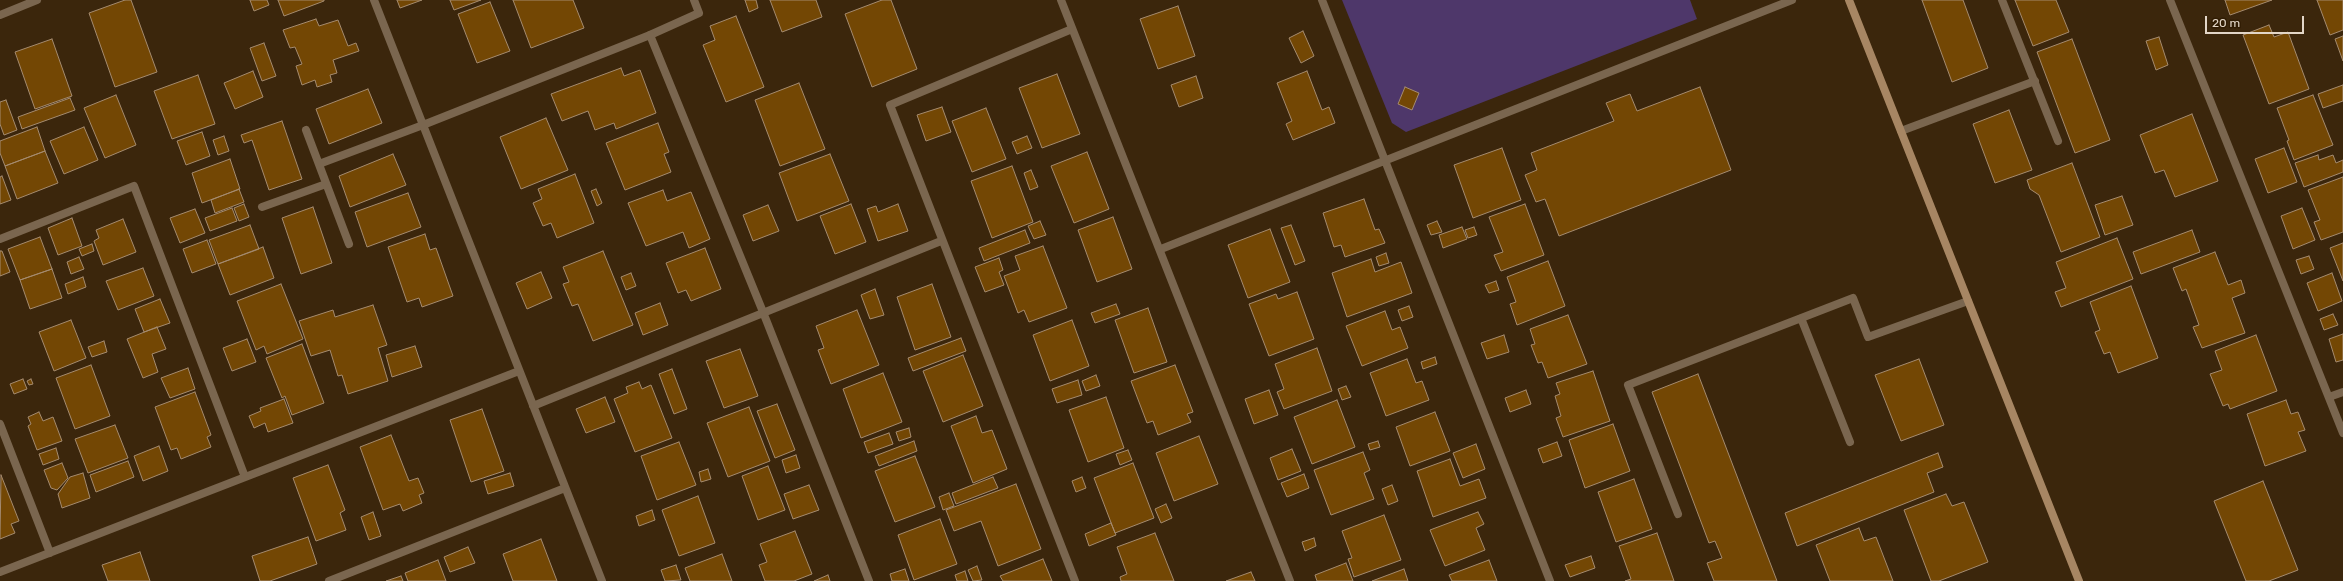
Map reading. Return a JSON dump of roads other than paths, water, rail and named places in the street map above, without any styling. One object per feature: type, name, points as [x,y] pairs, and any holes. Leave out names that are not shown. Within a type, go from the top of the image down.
[{"type":"street","points":[[0,15],[37,0]]},
{"type":"street","points":[[374,0],[602,581]]},
{"type":"street","points":[[319,164],[423,125],[650,35],[699,13],[694,0]]},
{"type":"street","points":[[1061,0],[1161,249],[1290,581]]},
{"type":"street","points":[[1322,0],[1550,581]]},
{"type":"street","points":[[1161,249],[1792,0]]},
{"type":"street","points":[[1849,0],[2079,581]]},
{"type":"street","points":[[2002,0],[2058,141]]},
{"type":"street","points":[[2170,0],[2343,433]]},
{"type":"street","points":[[1072,29],[890,105],[941,241],[1075,581]]},
{"type":"street","points":[[650,35],[763,312],[869,581]]},
{"type":"street","points":[[1901,131],[2035,81]]},
{"type":"street","points":[[306,130],[348,244]]},
{"type":"street","points":[[262,208],[326,184]]},
{"type":"street","points":[[0,239],[134,186],[245,477]]},
{"type":"street","points":[[533,406],[941,241]]},
{"type":"street","points":[[1678,514],[1628,385],[1853,298],[1868,337],[1968,301]]},
{"type":"street","points":[[1801,318],[1850,442]]},
{"type":"street","points":[[0,572],[519,371]]},
{"type":"street","points":[[2329,397],[2343,392]]},
{"type":"street","points":[[0,424],[50,553]]},
{"type":"street","points":[[329,581],[565,488]]}]
